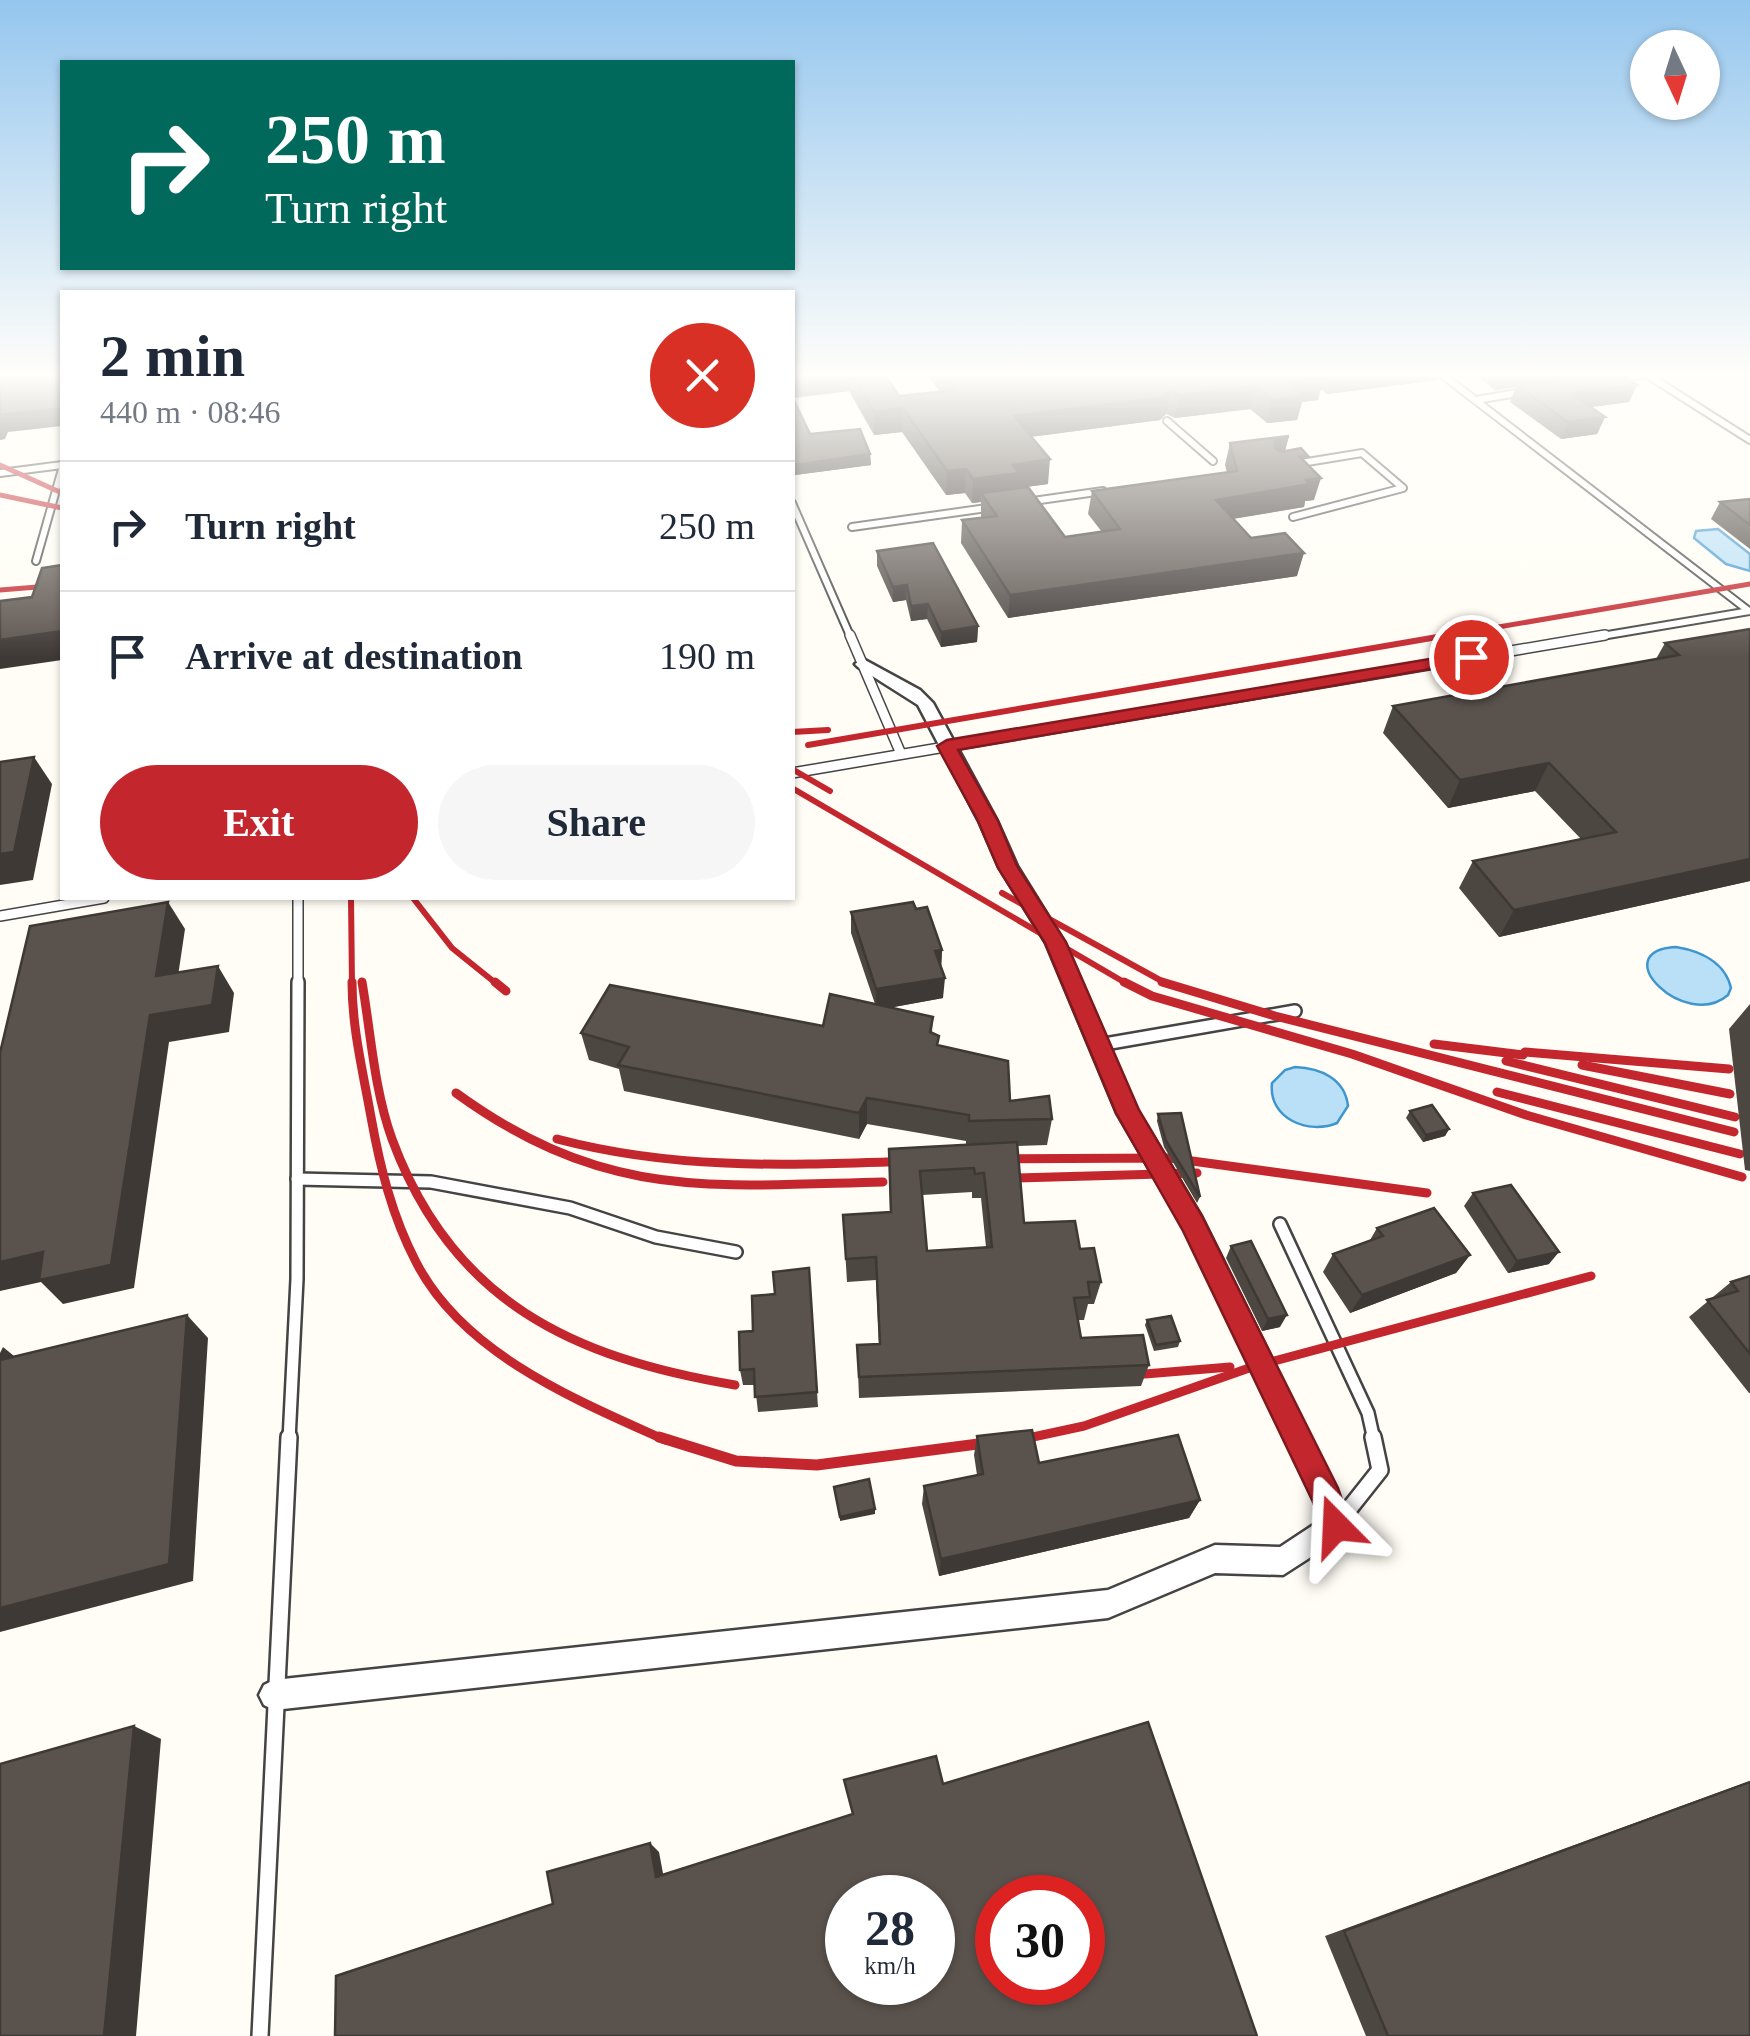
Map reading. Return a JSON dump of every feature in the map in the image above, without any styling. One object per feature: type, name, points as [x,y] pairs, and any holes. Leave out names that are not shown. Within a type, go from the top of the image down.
[{"type":"street","points":[[274,1696],[1108,1604],[1215,1559],[1283,1562],[1336,1526],[1327,1498],[1192,1224],[1128,1113],[1055,942],[1008,868],[988,821],[925,703],[914,692],[863,664]]},
{"type":"lane","points":[[0,473],[52,468]]},
{"type":"lane","points":[[1293,517],[1402,488],[1378,468]]},
{"type":"lane","points":[[1564,468],[1749,611]]},
{"type":"lane","points":[[36,561],[60,474]]},
{"type":"lane","points":[[852,527],[1109,490]]},
{"type":"lane","points":[[795,509],[901,754]]},
{"type":"lane","points":[[795,772],[1749,611]]},
{"type":"lane","points":[[0,916],[92,900]]},
{"type":"lane","points":[[260,2036],[297,1279],[298,900]]},
{"type":"lane","points":[[1099,1044],[1295,1011]]},
{"type":"lane","points":[[297,1179],[431,1182],[570,1208],[656,1236],[736,1252]]},
{"type":"lane","points":[[1280,1224],[1368,1413],[1380,1470],[1336,1526]]},
{"type":"water","points":[[1718,529],[1750,554],[1750,571],[1726,564],[1694,538],[1696,531]]},
{"type":"water","points":[[1676,947],[1694,951],[1717,965],[1728,979],[1728,995],[1710,1004],[1692,1004],[1659,986],[1649,974],[1648,961],[1656,952]]},
{"type":"water","points":[[1285,1070],[1314,1070],[1337,1082],[1348,1106],[1337,1123],[1314,1127],[1283,1115],[1272,1096],[1272,1083]]},
{"type":"building","points":[[945,468],[1015,468],[1019,473],[973,479],[966,469]]},
{"type":"building","points":[[1236,468],[1311,468],[1321,478],[1306,480],[1310,484],[1216,500],[1251,538],[1285,533],[1304,553],[1010,595],[962,520],[997,516],[981,493],[1028,487],[1065,537],[1120,529],[1092,491],[1237,471]]},
{"type":"building","points":[[1750,499],[1750,525],[1720,502]]},
{"type":"building","points":[[933,543],[978,626],[941,632],[928,604],[911,606],[907,585],[893,587],[877,551]]},
{"type":"building","points":[[60,565],[60,631],[0,640],[0,601],[32,597],[42,568]]},
{"type":"building","points":[[1750,629],[1750,859],[1514,910],[1473,861],[1616,832],[1549,763],[1460,780],[1393,706],[1679,655],[1665,643]]},
{"type":"building","points":[[34,757],[14,852],[0,854],[0,762]]},
{"type":"building","points":[[168,902],[156,976],[218,966],[212,1005],[150,1015],[111,1265],[39,1280],[43,1252],[0,1262],[0,1053],[30,926]]},
{"type":"building","points":[[913,902],[916,909],[927,907],[942,950],[935,951],[945,978],[876,989],[851,912]]},
{"type":"building","points":[[610,985],[823,1026],[830,994],[933,1017],[930,1032],[939,1036],[937,1045],[1008,1061],[1010,1101],[1049,1096],[1052,1119],[969,1121],[969,1115],[867,1098],[859,1113],[618,1065],[629,1047],[581,1033]]},
{"type":"building","points":[[1432,1105],[1449,1129],[1426,1135],[1410,1111]]},
{"type":"building","points":[[1181,1113],[1200,1197],[1166,1141],[1158,1114]]},
{"type":"building","points":[[1017,1142],[1024,1223],[1075,1221],[1080,1249],[1094,1248],[1101,1282],[1088,1282],[1090,1297],[1074,1298],[1081,1338],[1143,1335],[1149,1365],[859,1377],[857,1345],[880,1344],[876,1257],[846,1259],[843,1215],[891,1212],[889,1149]],"holes":[[[974,1168],[975,1174],[984,1173],[992,1247],[927,1251],[920,1171]]]},
{"type":"building","points":[[1511,1185],[1559,1252],[1517,1261],[1473,1193]]},
{"type":"building","points":[[1434,1208],[1470,1255],[1362,1295],[1333,1254],[1383,1236],[1377,1228]]},
{"type":"building","points":[[1251,1241],[1287,1315],[1268,1319],[1231,1246]]},
{"type":"building","points":[[809,1268],[817,1392],[755,1397],[754,1369],[740,1370],[739,1332],[753,1331],[752,1296],[775,1294],[773,1272]]},
{"type":"building","points":[[1750,1276],[1750,1354],[1707,1300],[1738,1291],[1731,1282]]},
{"type":"building","points":[[187,1315],[169,1564],[0,1608],[0,1360]]},
{"type":"building","points":[[1171,1316],[1180,1341],[1156,1345],[1147,1320]]},
{"type":"building","points":[[1032,1430],[1039,1463],[1178,1435],[1200,1500],[941,1559],[924,1486],[983,1474],[977,1436]]},
{"type":"building","points":[[869,1479],[875,1509],[840,1517],[834,1487]]},
{"type":"building","points":[[1148,1722],[1257,2036],[335,2036],[336,1976],[553,1904],[547,1872],[650,1843],[656,1877],[853,1814],[844,1780],[936,1756],[943,1784]]},
{"type":"building","points":[[134,1726],[104,2036],[0,2036],[0,1764]]},
{"type":"building","points":[[1750,1782],[1750,2036],[1388,2036],[1344,1931]]},
{"type":"railway","points":[[7,468],[60,492]]},
{"type":"railway","points":[[0,495],[60,508]]},
{"type":"railway","points":[[1434,638],[1750,584]]},
{"type":"railway","points":[[0,590],[60,585]]},
{"type":"railway","points":[[808,745],[1449,635]]},
{"type":"railway","points":[[795,732],[828,730]]},
{"type":"railway","points":[[795,771],[830,791]]},
{"type":"railway","points":[[795,790],[1129,985]]},
{"type":"railway","points":[[1002,893],[1165,983]]},
{"type":"railway","points":[[351,900],[352,985]]},
{"type":"railway","points":[[415,900],[452,948],[498,985]]},
{"type":"railway","points":[[352,982],[358,1050],[383,1173],[408,1245],[437,1294],[462,1323],[525,1370],[665,1440]]},
{"type":"railway","points":[[362,982],[377,1081],[392,1139],[417,1195],[448,1242],[484,1281],[525,1313],[571,1338],[622,1358],[735,1385]]},
{"type":"railway","points":[[495,982],[506,991]]},
{"type":"railway","points":[[1124,982],[1152,996],[1352,1054],[1526,1115],[1742,1177]]},
{"type":"railway","points":[[1165,983],[1275,1016],[1734,1132]]},
{"type":"railway","points":[[1165,983],[1169,985]]},
{"type":"railway","points":[[1434,1044],[1523,1055]]},
{"type":"railway","points":[[1525,1052],[1729,1069]]},
{"type":"railway","points":[[1506,1061],[1735,1117]]},
{"type":"railway","points":[[1582,1065],[1730,1094]]},
{"type":"railway","points":[[1497,1092],[1740,1154]]},
{"type":"railway","points":[[456,1093],[510,1128],[561,1153],[611,1170],[660,1180],[711,1184],[883,1182]]},
{"type":"railway","points":[[557,1139],[647,1156],[735,1164],[915,1161]]},
{"type":"railway","points":[[990,1159],[1170,1158],[1427,1193]]},
{"type":"railway","points":[[1017,1178],[1197,1173]]},
{"type":"railway","points":[[1019,1440],[1084,1426],[1252,1367],[1591,1276]]},
{"type":"railway","points":[[1145,1374],[1230,1367]]},
{"type":"railway","points":[[659,1437],[736,1461],[817,1465],[1031,1437]]},
{"type":"route","points":[[1336,1526],[1327,1498],[1192,1224],[1128,1113],[1055,942],[1008,868],[988,821],[947,746],[1471,657]]}]
